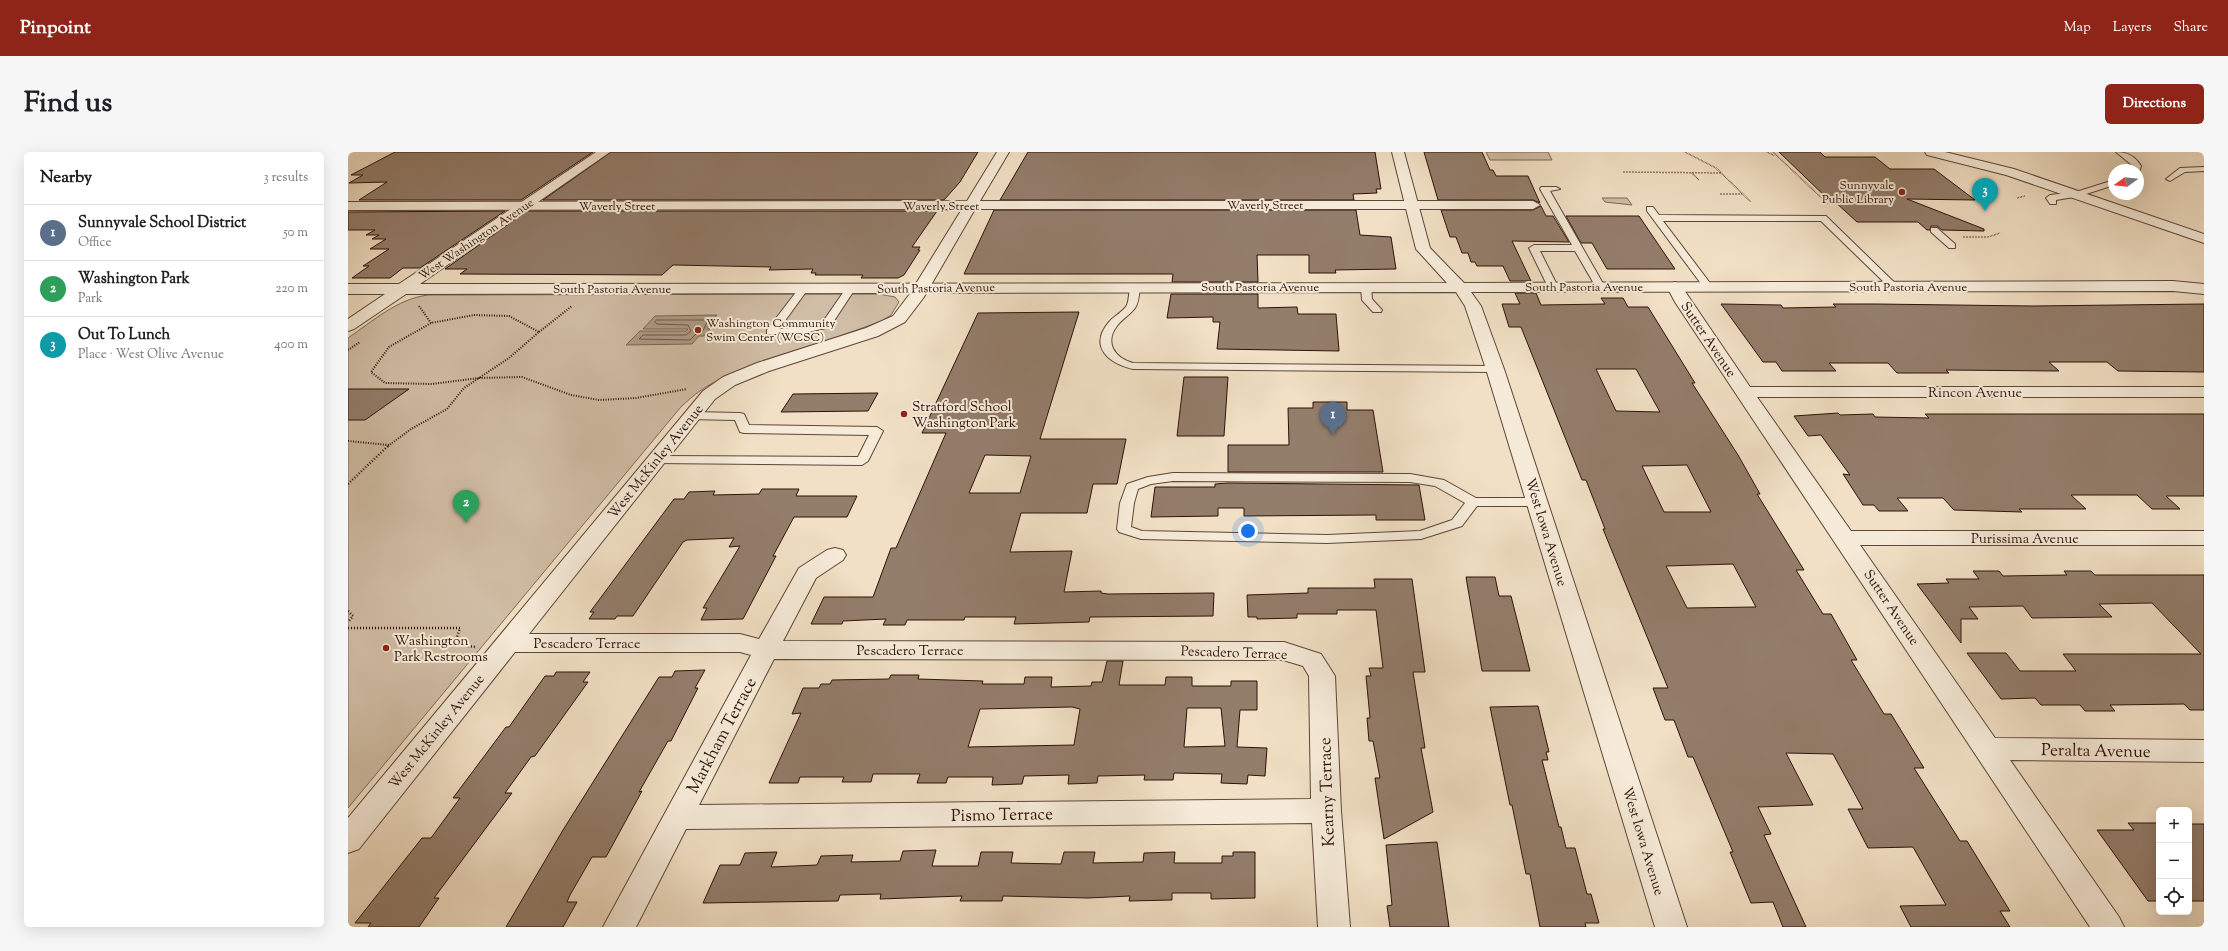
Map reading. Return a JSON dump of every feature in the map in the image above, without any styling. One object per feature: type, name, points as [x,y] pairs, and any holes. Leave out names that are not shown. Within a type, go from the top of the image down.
[{"type":"street","name":"West Washington Avenue","points":[[348,326],[604,152]]},
{"type":"street","name":"West McKinley Avenue","points":[[348,840],[709,395],[729,381],[888,326],[899,319],[908,310],[1003,152]]},
{"type":"street","name":"West Iowa Avenue","points":[[1398,152],[1423,249],[1460,287],[1473,306],[1495,369],[1671,927]]},
{"type":"street","points":[[1931,152],[2010,172],[2204,239]]},
{"type":"street","name":"Waverly Street","points":[[348,206],[1533,205]]},
{"type":"street","name":"South Pastoria Avenue","points":[[2173,286],[2185,280],[2204,280]]},
{"type":"street","name":"South Pastoria Avenue","points":[[348,289],[921,289],[1135,286],[2173,286],[2204,289]]},
{"type":"street","name":"Sutter Avenue","points":[[1675,287],[2108,927]]},
{"type":"street","name":"Rincon Avenue","points":[[1746,392],[2204,392]]},
{"type":"street","name":"Purissima Avenue","points":[[1845,538],[2204,538]]},
{"type":"street","name":"Markham Terrace","points":[[619,927],[807,573],[835,555]]},
{"type":"street","name":"Pescadero Terrace","points":[[508,643],[740,644],[766,650],[1284,651],[1312,660]]},
{"type":"street","name":"Kearny Terrace","points":[[1312,660],[1322,676],[1326,811],[1334,927]]},
{"type":"street","name":"Peralta Avenue","points":[[1988,749],[2204,751]]},
{"type":"street","name":"Pismo Terrace","points":[[678,817],[1326,811]]},
{"type":"lane","points":[[2120,152],[2134,160],[2136,164]]},
{"type":"lane","points":[[2170,179],[2183,170],[2204,169]]},
{"type":"lane","points":[[2053,202],[2050,198],[2077,194],[2108,184]]},
{"type":"lane","points":[[1556,189],[1544,188],[1600,287]]},
{"type":"lane","points":[[2065,203],[2074,200],[2077,194]]},
{"type":"lane","points":[[1650,209],[1708,287]]},
{"type":"lane","points":[[1657,218],[1823,218],[1894,287]]},
{"type":"lane","points":[[1934,230],[1952,246]]},
{"type":"lane","points":[[1553,287],[1534,248],[1578,248]]},
{"type":"lane","points":[[1135,286],[1131,307],[1112,326],[1106,338],[1106,350],[1113,359],[1121,364],[1133,366],[1495,369]]},
{"type":"lane","points":[[1366,287],[1367,300],[1377,310]]},
{"type":"lane","points":[[802,289],[771,332],[800,332],[826,325],[850,289]]},
{"type":"lane","points":[[656,460],[862,461],[877,431],[744,430],[740,417],[692,416]]},
{"type":"lane","points":[[1473,502],[1457,523],[1421,535],[1392,538],[1327,539],[1141,535],[1124,529],[1127,503],[1132,486],[1148,481],[1173,477],[1417,479],[1440,484],[1473,502],[1537,502]]},
{"type":"path","points":[[1685,152],[1722,173],[1753,204]]},
{"type":"path","points":[[1767,152],[1777,157]]},
{"type":"path","points":[[1773,152],[1828,204]]},
{"type":"path","points":[[1623,172],[1722,173]]},
{"type":"path","points":[[1691,172],[1699,180]]},
{"type":"path","points":[[1720,194],[1743,194]]},
{"type":"path","points":[[1943,237],[1988,237],[2000,234]]},
{"type":"path","points":[[416,302],[431,323]]},
{"type":"path","points":[[348,484],[389,445],[411,429],[446,409],[457,399],[464,388],[509,358],[539,332],[577,303]]},
{"type":"path","points":[[539,332],[516,317],[499,314],[474,316],[431,323],[389,347],[371,372],[385,383],[432,384],[479,378],[522,377],[571,395],[598,400],[636,398],[691,389]]},
{"type":"path","points":[[348,441],[389,445]]},
{"type":"path","points":[[348,611],[353,616],[348,622]]},
{"type":"path","points":[[348,628],[460,628],[457,637],[460,645],[477,647]]},
{"type":"shaded area","points":[[1486,152],[1548,152],[1552,160],[1490,160]]},
{"type":"shaded area","points":[[1602,198],[1627,198],[1632,205],[1605,202]]},
{"type":"shaded area","points":[[879,294],[895,297],[899,302],[891,315],[882,321],[725,377],[712,383],[690,398],[680,408],[348,808],[348,338],[396,306],[417,297],[428,295]]},
{"type":"water","name":"Washington Community Swim Center (WCSC)","points":[[717,315],[707,328],[710,329],[704,336],[699,336],[692,344],[626,345],[640,331],[686,331],[688,329],[643,329],[655,316]]},
{"type":"building","points":[[395,152],[593,152],[521,200],[359,200],[387,182],[349,183],[363,175],[351,175]]},
{"type":"building","points":[[611,152],[978,152],[960,182],[944,200],[543,200]]},
{"type":"building","points":[[1028,152],[1375,152],[1381,189],[1376,189],[1377,193],[1353,194],[1354,200],[1000,200]]},
{"type":"building","points":[[1424,152],[1482,152],[1490,170],[1493,170],[1496,176],[1528,176],[1540,203],[1533,200],[1438,200]]},
{"type":"building","name":"Sunnyvale Public Library","points":[[1779,152],[1820,152],[1825,157],[1875,157],[1890,169],[1934,169],[1975,200],[1907,199],[1984,229],[1984,231],[1942,230],[1937,226],[1931,226],[1930,230],[1927,230],[1918,222],[1857,222],[1833,200],[1829,200]]},
{"type":"building","points":[[1541,206],[1546,216],[1553,216],[1569,242],[1512,241],[1531,281],[1510,281],[1503,266],[1477,266],[1475,262],[1471,262],[1468,253],[1462,253],[1456,237],[1450,237],[1441,210],[1533,210]]},
{"type":"building","points":[[994,210],[1356,210],[1360,235],[1391,237],[1396,269],[1335,270],[1336,273],[1309,273],[1309,255],[1257,255],[1258,282],[1172,282],[1173,274],[964,274]]},
{"type":"building","points":[[505,211],[420,268],[403,268],[390,278],[352,278],[369,266],[363,266],[389,249],[370,249],[386,239],[372,239],[379,235],[366,235],[375,230],[348,230],[348,212]]},
{"type":"building","points":[[527,211],[937,211],[912,247],[920,247],[918,250],[920,250],[904,275],[898,278],[861,278],[863,275],[815,275],[816,273],[811,273],[813,269],[769,270],[771,267],[673,265],[662,275],[460,274],[467,269],[445,269]]},
{"type":"building","points":[[1566,216],[1639,216],[1675,269],[1607,269],[1592,243],[1581,243]]},
{"type":"building","points":[[1515,293],[1536,293],[1541,305],[1605,304],[1601,298],[1623,298],[1628,307],[1648,307],[1695,383],[1692,383],[1738,455],[1760,494],[1757,494],[1804,570],[1796,570],[1823,614],[1831,614],[1857,660],[1851,660],[1884,714],[1891,714],[1924,768],[1914,768],[1960,841],[1967,841],[2010,911],[2000,911],[2010,927],[1911,927],[1900,906],[1946,905],[1913,847],[1868,848],[1848,809],[1863,809],[1833,754],[1786,753],[1813,805],[1758,807],[1771,834],[1764,835],[1806,927],[1783,927],[1773,902],[1751,903],[1730,852],[1733,852],[1693,757],[1688,757],[1674,720],[1665,720],[1653,688],[1668,688],[1603,529],[1605,529],[1586,480],[1582,480],[1521,327],[1509,327],[1502,304],[1520,304]],"holes":[[[1596,369],[1636,369],[1660,412],[1616,411]],[[1687,465],[1711,512],[1664,512],[1642,466]],[[1733,564],[1756,607],[1687,608],[1666,566]]]},
{"type":"building","points":[[1171,294],[1258,294],[1258,308],[1297,307],[1298,314],[1336,314],[1339,351],[1217,349],[1220,322],[1213,322],[1213,317],[1167,318]]},
{"type":"building","points":[[1721,304],[1781,305],[1783,308],[1836,307],[1833,304],[2032,306],[2204,304],[2204,372],[2118,371],[2107,362],[2049,362],[2059,371],[1946,370],[1949,373],[1897,373],[1888,363],[1829,363],[1836,371],[1782,371],[1776,362],[1763,362]]},
{"type":"building","points":[[1079,312],[1040,439],[1126,439],[1117,484],[1093,484],[1087,513],[1021,513],[1010,552],[1072,551],[1064,592],[1101,591],[1101,593],[1108,594],[1214,593],[1213,616],[1090,617],[1089,622],[1014,624],[1016,617],[965,617],[964,620],[907,620],[905,625],[883,625],[886,619],[843,621],[842,624],[811,624],[824,597],[873,597],[891,548],[896,548],[946,433],[922,433],[978,313]],"holes":[[[985,455],[1031,456],[1020,493],[969,493]]]},
{"type":"building","points":[[1184,377],[1228,377],[1224,436],[1177,436]]},
{"type":"building","points":[[348,389],[409,389],[365,420],[348,420]]},
{"type":"building","points":[[878,393],[868,411],[781,412],[793,394]]},
{"type":"building","points":[[1313,402],[1347,402],[1347,410],[1373,410],[1383,472],[1228,472],[1228,445],[1289,445],[1288,408],[1313,408]]},
{"type":"building","points":[[1838,413],[1840,415],[1873,414],[1875,417],[1929,418],[1925,414],[2204,414],[2204,496],[2166,496],[2180,509],[2152,509],[2137,495],[2071,495],[2086,509],[2019,509],[2022,512],[1954,510],[1943,498],[1897,498],[1908,511],[1879,511],[1874,505],[1863,505],[1843,474],[1850,475],[1821,435],[1808,436],[1794,416]]},
{"type":"building","points":[[1215,484],[1419,485],[1425,520],[1376,520],[1376,515],[1244,516],[1244,508],[1218,508],[1218,516],[1151,517],[1155,487],[1215,487]]},
{"type":"building","points":[[762,489],[799,489],[796,496],[857,496],[847,517],[794,517],[773,556],[776,556],[743,619],[701,620],[707,608],[703,608],[740,546],[729,547],[734,538],[687,540],[683,542],[633,616],[617,616],[615,619],[589,619],[594,612],[590,612],[674,499],[684,499],[689,492],[715,491],[713,495],[759,494]]},
{"type":"building","points":[[1973,571],[1999,571],[2003,576],[2067,575],[2064,571],[2091,571],[2095,575],[2204,575],[2204,710],[2190,710],[2184,704],[2110,705],[2115,711],[2085,711],[2080,705],[2041,705],[2035,698],[2001,699],[1967,653],[2006,653],[2020,671],[2076,671],[2063,654],[2201,654],[2152,603],[2099,604],[2112,617],[2032,618],[2023,606],[1969,607],[1978,619],[1961,619],[1961,643],[1917,584],[1949,583],[1946,579],[1979,579]]},
{"type":"building","points":[[1466,577],[1495,577],[1499,596],[1511,596],[1530,671],[1482,671]]},
{"type":"building","points":[[1374,579],[1412,579],[1425,672],[1413,672],[1425,748],[1421,748],[1433,812],[1384,839],[1375,778],[1380,778],[1373,741],[1369,741],[1367,718],[1370,718],[1366,676],[1371,676],[1369,668],[1383,668],[1376,610],[1337,610],[1337,614],[1297,614],[1297,618],[1257,619],[1257,617],[1248,617],[1247,595],[1308,593],[1308,588],[1375,588]]},
{"type":"building","points":[[1107,661],[1123,661],[1119,685],[1165,685],[1166,677],[1192,677],[1192,686],[1231,686],[1231,681],[1257,681],[1257,710],[1240,710],[1237,747],[1267,748],[1265,776],[1248,775],[1247,784],[1221,783],[1222,774],[1174,773],[1173,780],[1144,780],[1145,775],[1098,776],[1097,783],[1068,784],[1069,775],[1024,776],[1022,784],[992,785],[993,777],[948,777],[946,783],[917,783],[920,774],[873,774],[871,782],[842,782],[844,777],[800,777],[798,783],[769,783],[801,713],[792,714],[803,688],[819,688],[821,684],[830,684],[832,680],[889,679],[891,675],[919,675],[918,679],[983,681],[982,684],[1024,684],[1025,677],[1052,677],[1051,687],[1091,686],[1092,682],[1102,682]],"holes":[[[1072,707],[1080,709],[1074,745],[968,747],[980,709]],[[1187,708],[1221,708],[1225,746],[1184,747]]]},
{"type":"building","points":[[705,670],[695,688],[698,688],[671,741],[668,741],[639,792],[642,791],[606,857],[592,857],[570,895],[567,902],[577,902],[563,927],[506,927],[563,830],[659,677],[672,677],[675,671]]},
{"type":"building","points":[[556,672],[590,672],[583,682],[588,682],[535,756],[531,757],[505,793],[512,793],[434,898],[439,898],[419,927],[368,927],[371,923],[355,923],[422,838],[431,838],[460,798],[453,798],[506,727],[509,727],[545,676],[554,676]]},
{"type":"building","points":[[1538,706],[1549,752],[1546,752],[1548,760],[1542,760],[1559,827],[1561,827],[1566,848],[1575,848],[1587,894],[1591,894],[1599,923],[1585,923],[1586,927],[1540,927],[1530,874],[1526,874],[1512,805],[1510,805],[1490,707]]},
{"type":"building","points":[[2128,823],[2156,823],[2156,901],[2148,901],[2097,830],[2134,830]]},
{"type":"building","points":[[2192,824],[2204,824],[2204,901],[2192,901]]},
{"type":"building","points":[[1437,842],[1449,927],[1390,927],[1387,906],[1392,905],[1386,845]]},
{"type":"building","points":[[936,850],[932,866],[978,866],[981,852],[1013,852],[1011,863],[1061,864],[1064,852],[1095,852],[1093,863],[1143,862],[1144,853],[1175,852],[1174,863],[1222,863],[1222,856],[1233,856],[1233,852],[1255,852],[1255,898],[1211,899],[1211,893],[1172,893],[1172,900],[1129,901],[1130,896],[1088,898],[1003,896],[1002,901],[960,901],[962,896],[880,899],[881,894],[840,895],[838,901],[703,903],[720,865],[740,865],[745,853],[777,852],[771,867],[817,865],[821,856],[853,855],[851,862],[900,861],[903,851]]},
{"type":"place","name":"Sunnyvale Public Library","points":[[1902,192]]},
{"type":"place","name":"Out To Lunch","points":[[1985,211]]},
{"type":"place","name":"Washington Community Swim Center (WCSC)","points":[[698,330]]},
{"type":"place","name":"Stratford School Washington Park","points":[[904,414]]},
{"type":"place","name":"Sunnyvale School District","points":[[1333,435]]},
{"type":"place","name":"Washington Park","points":[[466,523]]},
{"type":"place","name":"Washington Park Restrooms","points":[[386,648]]}]
